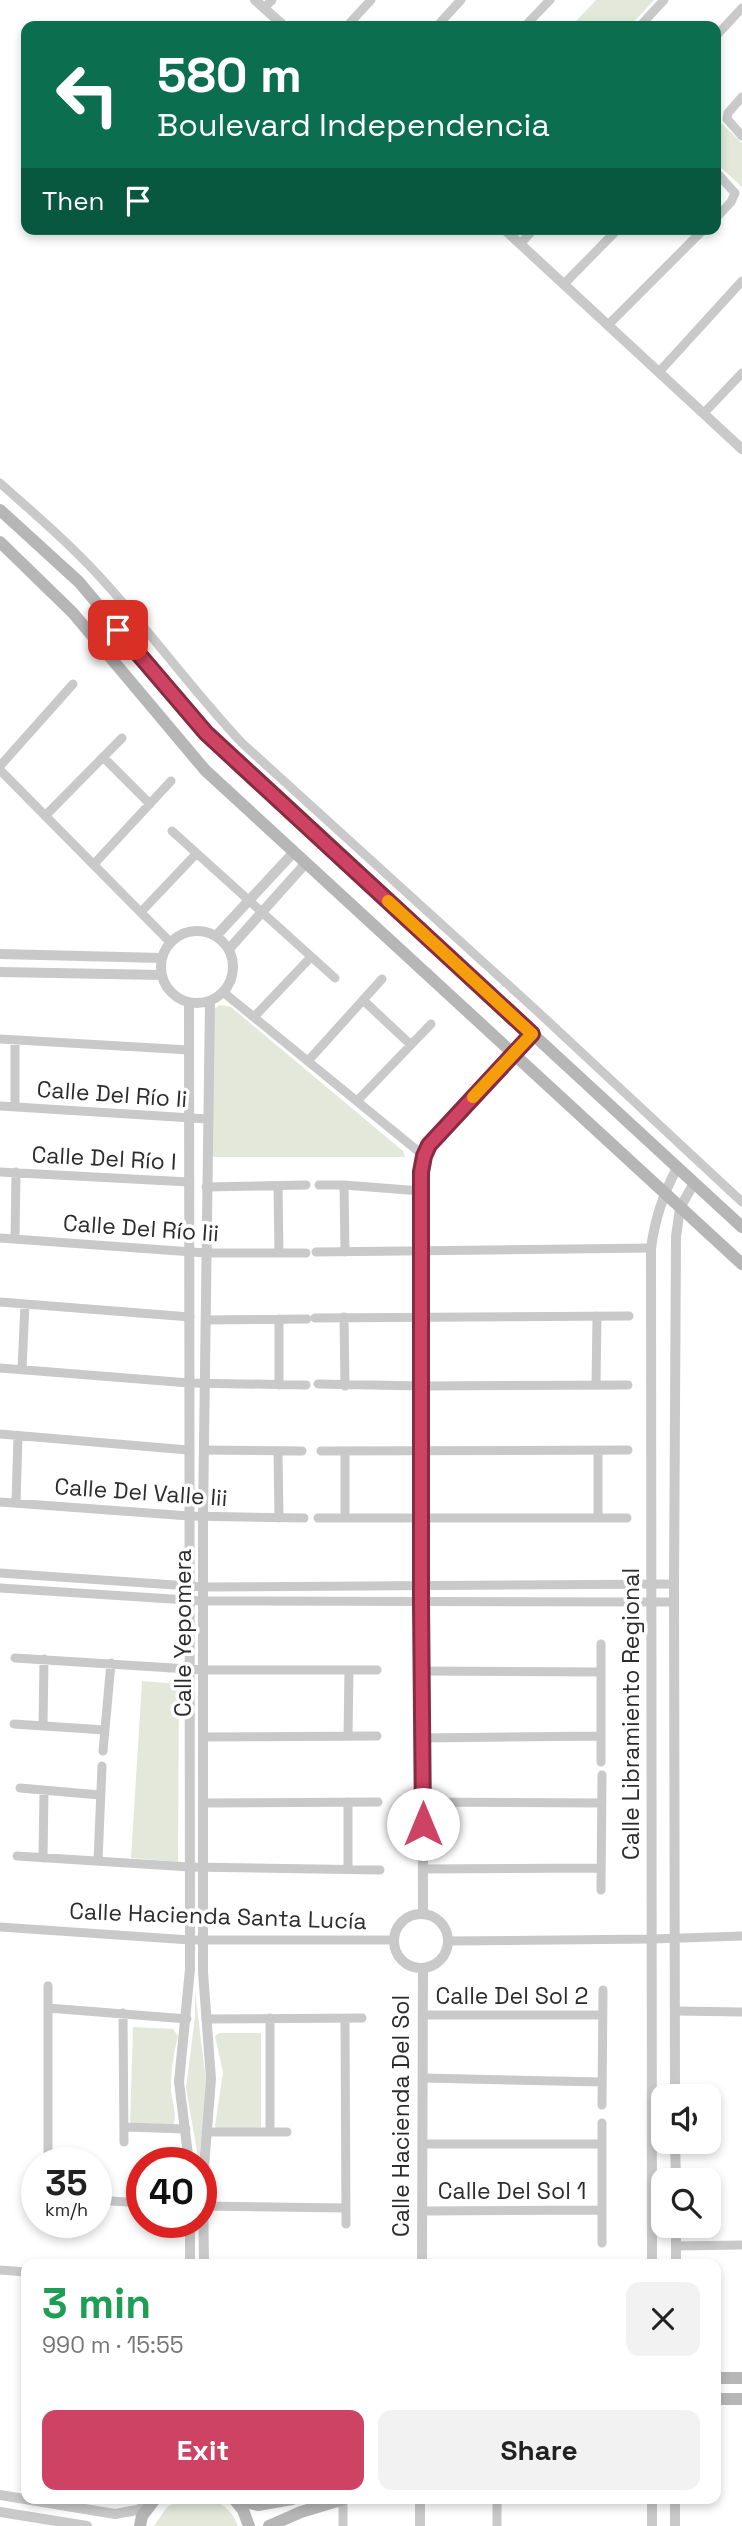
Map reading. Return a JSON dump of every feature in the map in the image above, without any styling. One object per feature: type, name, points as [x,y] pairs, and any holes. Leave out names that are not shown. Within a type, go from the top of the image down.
[{"type":"main road","points":[[0,510],[79,582],[206,733],[742,1227]]},
{"type":"main road","points":[[0,542],[73,613],[205,770],[742,1264]]},
{"type":"main road","points":[[721,2378],[742,2378]]},
{"type":"main road","points":[[721,2399],[742,2399]]},
{"type":"main road","points":[[140,2526],[151,2504]]},
{"type":"main road","points":[[238,2504],[249,2526]]},
{"type":"main road","points":[[270,2526],[327,2504]]},
{"type":"street","points":[[255,0],[268,4],[280,21]]},
{"type":"street","points":[[352,21],[371,0]]},
{"type":"street","points":[[442,21],[461,0]]},
{"type":"street","points":[[530,21],[550,0]]},
{"type":"street","points":[[644,21],[664,0]]},
{"type":"street","points":[[721,31],[742,8]]},
{"type":"street","points":[[742,97],[728,113],[727,119],[742,136]]},
{"type":"street","points":[[721,178],[735,193],[732,202],[721,213]]},
{"type":"street","points":[[510,235],[742,449]]},
{"type":"street","points":[[520,244],[528,235]]},
{"type":"street","points":[[564,284],[612,235]]},
{"type":"street","points":[[608,326],[698,235]]},
{"type":"street","points":[[659,372],[742,281]]},
{"type":"street","points":[[704,413],[742,373]]},
{"type":"street","points":[[0,483],[85,561],[242,743],[742,1202]]},
{"type":"street","points":[[74,684],[0,768],[170,942]]},
{"type":"street","points":[[45,816],[122,738]]},
{"type":"street","points":[[103,757],[150,804]]},
{"type":"street","points":[[93,864],[171,781]]},
{"type":"street","points":[[172,831],[335,978]]},
{"type":"street","points":[[216,936],[294,852]]},
{"type":"street","points":[[141,912],[196,855]]},
{"type":"street","points":[[229,949],[306,863]]},
{"type":"street","points":[[187,932],[207,932],[216,936],[229,949],[233,967],[232,977],[223,992],[210,1001],[189,1002],[169,990],[162,975],[162,958],[170,942],[187,932]]},
{"type":"street","points":[[0,954],[162,958]]},
{"type":"street","points":[[461,969],[475,956]]},
{"type":"street","points":[[254,1017],[311,957]]},
{"type":"street","points":[[0,972],[162,975]]},
{"type":"street","points":[[308,1061],[382,979]]},
{"type":"street","points":[[223,992],[424,1156]]},
{"type":"street","points":[[363,1000],[411,1045]]},
{"type":"street","name":"Calle Yepomera","points":[[205,2147],[211,2071],[203,1940],[204,1450],[210,1001]]},
{"type":"street","name":"Calle Yepomera","points":[[188,2147],[179,2082],[187,2019],[190,1940],[189,1002]]},
{"type":"street","points":[[357,1101],[431,1024]]},
{"type":"street","points":[[423,1914],[421,1191],[424,1156],[437,1135],[532,1034]]},
{"type":"street","name":"Calle Del Río Ii","points":[[0,1039],[189,1049]]},
{"type":"street","name":"Calle Del Río Ii","points":[[15,1040],[15,1107]]},
{"type":"street","name":"Calle Del Río Ii","points":[[0,1106],[208,1119]]},
{"type":"street","name":"Calle Libramiento Regional","points":[[652,2259],[651,1248],[663,1193],[677,1168]]},
{"type":"street","name":"Calle Del Río I","points":[[0,1172],[189,1182]]},
{"type":"street","name":"Calle Del Río I","points":[[15,1239],[16,1172]]},
{"type":"street","name":"Calle Libramiento Regional","points":[[675,2084],[676,1237],[680,1208],[694,1183]]},
{"type":"street","name":"Calle Del Río I","points":[[206,1187],[306,1185]]},
{"type":"street","points":[[319,1185],[421,1191]]},
{"type":"street","points":[[344,1185],[345,1252]]},
{"type":"street","points":[[278,1186],[279,1253]]},
{"type":"street","name":"Calle Del Río Iii","points":[[0,1238],[206,1253],[651,1248]]},
{"type":"street","points":[[0,1302],[190,1317]]},
{"type":"street","points":[[22,1369],[25,1304]]},
{"type":"street","points":[[206,1320],[422,1316],[629,1317]]},
{"type":"street","points":[[596,1384],[597,1316]]},
{"type":"street","points":[[344,1317],[345,1386]]},
{"type":"street","points":[[279,1319],[279,1385]]},
{"type":"street","points":[[0,1368],[206,1384],[306,1385]]},
{"type":"street","points":[[318,1384],[628,1385]]},
{"type":"street","name":"Calle Del Valle Iii","points":[[0,1434],[188,1450]]},
{"type":"street","points":[[16,1503],[18,1436]]},
{"type":"street","name":"Calle Del Valle Iii","points":[[204,1450],[302,1451]]},
{"type":"street","points":[[321,1451],[628,1450]]},
{"type":"street","points":[[278,1451],[279,1518]]},
{"type":"street","points":[[598,1451],[598,1517]]},
{"type":"street","points":[[345,1452],[345,1517]]},
{"type":"street","name":"Calle Del Valle Iii","points":[[0,1502],[204,1517],[304,1518]]},
{"type":"street","points":[[318,1518],[627,1518]]},
{"type":"street","points":[[0,1573],[204,1587],[674,1584]]},
{"type":"street","points":[[0,1588],[189,1601],[674,1602]]},
{"type":"street","points":[[601,1644],[601,1762]]},
{"type":"street","points":[[15,1658],[204,1670],[377,1671]]},
{"type":"street","points":[[43,1726],[44,1659]]},
{"type":"street","points":[[103,1751],[111,1663]]},
{"type":"street","points":[[348,1736],[349,1670]]},
{"type":"street","points":[[421,1671],[600,1672]]},
{"type":"street","points":[[14,1724],[105,1730]]},
{"type":"street","points":[[204,1737],[377,1736]]},
{"type":"street","points":[[422,1738],[600,1736]]},
{"type":"street","points":[[98,1861],[102,1766]]},
{"type":"street","points":[[601,1890],[602,1775]]},
{"type":"street","points":[[20,1788],[100,1795]]},
{"type":"street","points":[[43,1858],[44,1791]]},
{"type":"street","points":[[204,1802],[378,1802]]},
{"type":"street","points":[[348,1802],[348,1869]]},
{"type":"street","points":[[423,1802],[602,1803]]},
{"type":"street","points":[[17,1856],[190,1867],[380,1870]]},
{"type":"street","points":[[423,1869],[601,1868]]},
{"type":"street","points":[[423,1914],[432,1916],[446,1931],[446,1951],[432,1966],[411,1967],[402,1961],[396,1951],[396,1929],[412,1915],[423,1914]]},
{"type":"street","name":"Calle Hacienda Santa Lucía","points":[[0,1927],[190,1940],[394,1940]]},
{"type":"street","points":[[448,1941],[742,1936]]},
{"type":"street","name":"Calle Hacienda Del Sol","points":[[422,2259],[423,1968]]},
{"type":"street","points":[[48,1986],[48,2147]]},
{"type":"street","name":"Calle Del Sol 2","points":[[602,2105],[603,1990]]},
{"type":"street","points":[[48,2008],[187,2019]]},
{"type":"street","points":[[675,2011],[742,2011]]},
{"type":"street","points":[[122,2013],[124,2142]]},
{"type":"street","name":"Calle Del Sol 2","points":[[423,2015],[602,2015]]},
{"type":"street","points":[[270,2018],[270,2132]]},
{"type":"street","points":[[206,2019],[362,2018]]},
{"type":"street","points":[[345,2019],[346,2224]]},
{"type":"street","points":[[423,2078],[602,2081]]},
{"type":"street","points":[[602,2123],[602,2243]]},
{"type":"street","points":[[124,2127],[186,2129]]},
{"type":"street","points":[[206,2132],[287,2132]]},
{"type":"street","name":"Calle Del Sol 1","points":[[423,2144],[602,2144]]},
{"type":"street","points":[[217,2206],[345,2208]]},
{"type":"street","name":"Calle Del Sol 1","points":[[422,2211],[603,2210]]},
{"type":"street","points":[[190,2238],[190,2259]]},
{"type":"street","name":"Calle Yepomera","points":[[204,2238],[204,2259]]},
{"type":"street","points":[[676,2238],[676,2259]]},
{"type":"street","points":[[676,2246],[742,2245]]},
{"type":"street","points":[[0,2270],[21,2272]]},
{"type":"street","points":[[0,2495],[21,2498]]},
{"type":"street","points":[[63,2504],[115,2514],[136,2510],[147,2504]]},
{"type":"street","points":[[343,2504],[343,2526]]},
{"type":"street","points":[[420,2504],[420,2526]]},
{"type":"street","points":[[497,2504],[497,2526]]},
{"type":"street","points":[[652,2504],[652,2526]]},
{"type":"street","points":[[675,2504],[675,2526]]},
{"type":"street","points":[[0,2512],[46,2523],[87,2526]]},
{"type":"shaded area","points":[[596,0],[654,0],[635,21],[576,21]]},
{"type":"shaded area","points":[[721,123],[742,143],[742,187],[721,168]]},
{"type":"shaded area","points":[[220,1005],[231,1007],[403,1151],[405,1157],[211,1157],[211,1011]]},
{"type":"shaded area","points":[[142,1681],[179,1684],[178,1862],[131,1858]]},
{"type":"shaded area","points":[[195,1991],[206,2081],[200,2147],[196,2147],[186,2088],[195,2017]]},
{"type":"shaded area","points":[[133,2027],[173,2029],[178,2036],[171,2080],[175,2117],[173,2126],[130,2125]]},
{"type":"shaded area","points":[[219,2033],[261,2033],[261,2128],[217,2129],[215,2126],[223,2072],[215,2036]]},
{"type":"shaded area","points":[[173,2504],[220,2504],[234,2517],[238,2526],[154,2526],[167,2507]]},
{"type":"slow traffic","points":[[388,901],[532,1034],[473,1097]]},
{"type":"route","points":[[118,630],[206,733],[532,1034],[437,1135],[424,1156],[421,1172],[423,1824]]}]
